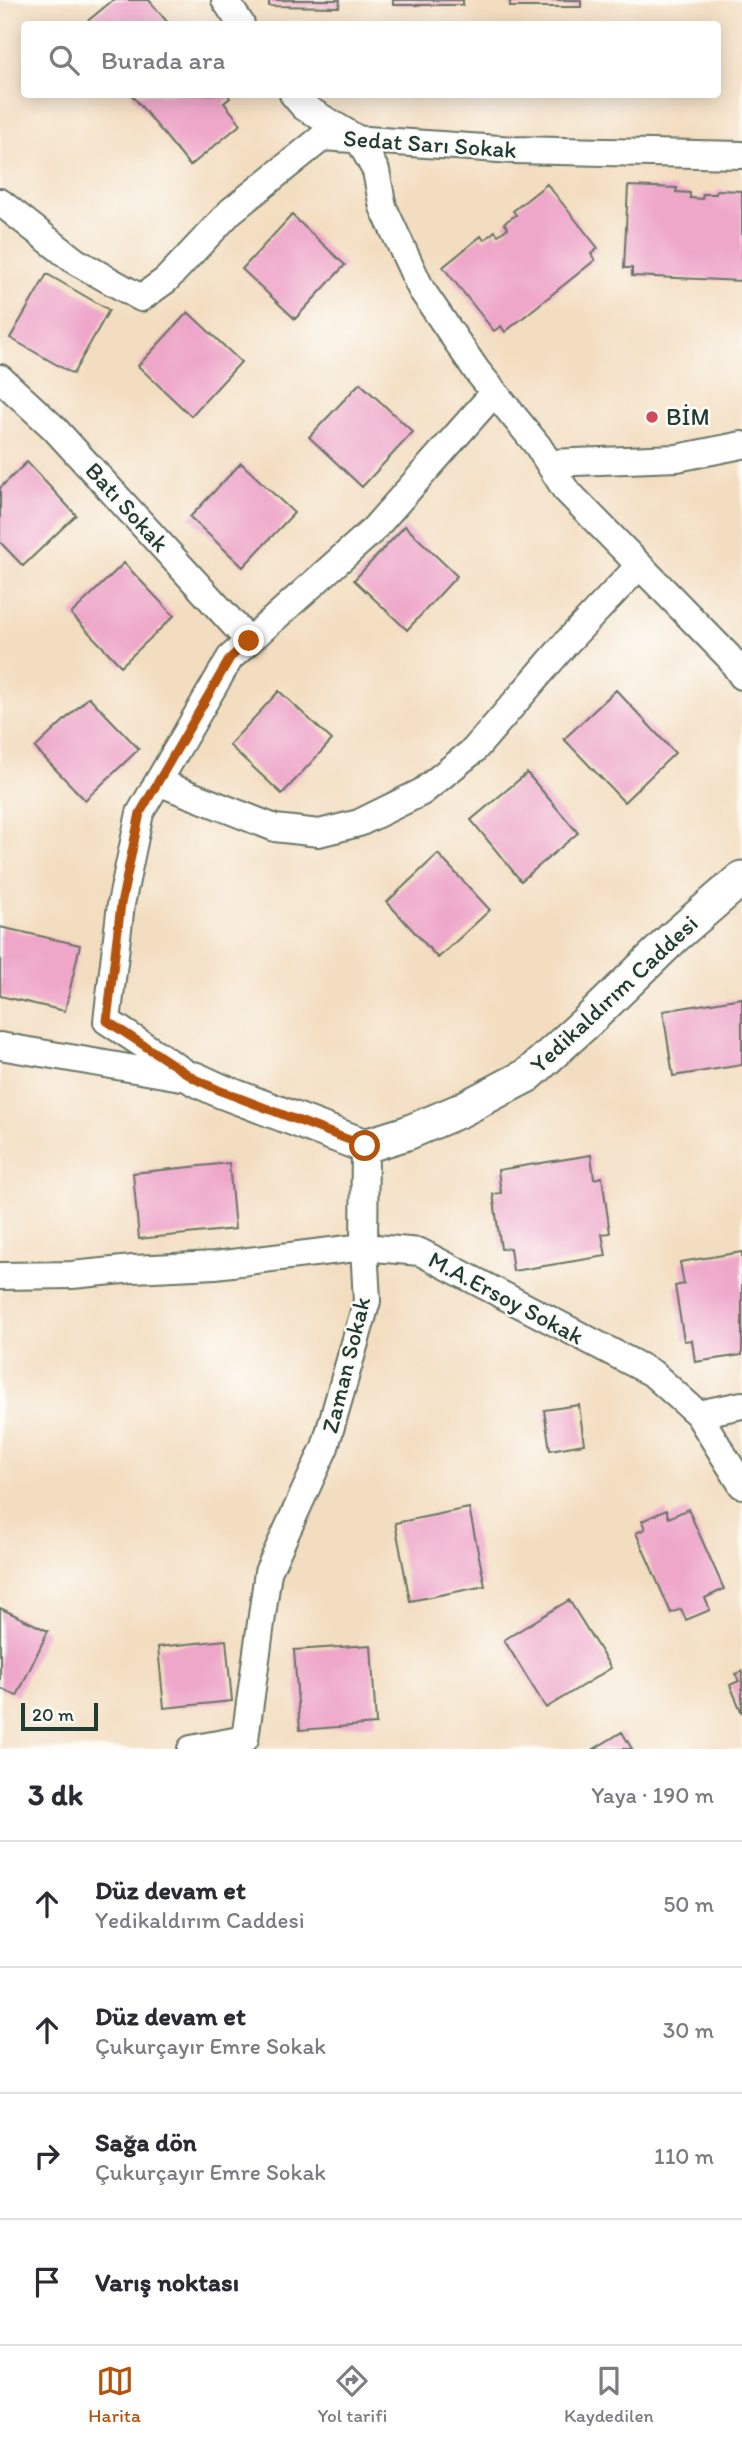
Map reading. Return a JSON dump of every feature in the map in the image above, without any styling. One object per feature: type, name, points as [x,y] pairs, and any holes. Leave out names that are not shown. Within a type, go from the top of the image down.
[{"type":"street","points":[[225,0],[239,21]]},
{"type":"street","points":[[296,98],[304,107],[359,140],[376,171],[383,207],[421,289],[477,371],[538,446],[565,489],[729,657],[742,676]]},
{"type":"street","name":"Sedat Sarı Sokak","points":[[0,202],[75,261],[141,299],[166,280],[231,211],[323,137],[514,150],[742,155]]},
{"type":"street","name":"Batı Sokak","points":[[0,378],[54,428],[249,641]]},
{"type":"street","points":[[365,1146],[195,1079],[107,1021],[121,904],[140,813],[230,658],[372,531],[494,393]]},
{"type":"street","points":[[549,463],[677,458],[742,445]]},
{"type":"street","points":[[158,782],[275,828],[318,833],[359,823],[422,792],[474,750],[568,642],[639,566]]},
{"type":"street","name":"Yedikaldırım Caddesi","points":[[365,1146],[407,1133],[459,1111],[528,1075],[673,938],[742,878]]},
{"type":"street","points":[[0,1045],[195,1079]]},
{"type":"street","name":"Zaman Sokak","points":[[191,1749],[245,1739],[268,1572],[325,1447],[367,1301],[364,1247],[365,1146]]},
{"type":"street","name":"M.A.Ersoy Sokak","points":[[0,1276],[72,1275],[215,1265],[364,1247],[420,1252],[652,1373],[698,1413],[742,1485]]},
{"type":"street","points":[[698,1413],[742,1405]]},
{"type":"building","points":[[113,0],[149,0],[166,21],[88,21]]},
{"type":"building","points":[[269,0],[340,0],[339,7],[269,6]]},
{"type":"building","points":[[393,0],[463,0],[463,5],[393,5]]},
{"type":"building","points":[[510,0],[581,0],[581,7],[510,7]]},
{"type":"building","points":[[134,98],[230,98],[224,103],[241,124],[190,166]]},
{"type":"building","points":[[547,184],[598,248],[591,254],[595,260],[505,332],[501,326],[494,331],[443,267],[481,236],[484,240],[495,231],[498,235],[508,228],[504,223],[516,215],[513,211]]},
{"type":"building","points":[[628,186],[677,188],[676,192],[690,193],[690,198],[702,199],[703,194],[716,194],[717,190],[742,191],[742,281],[632,276],[632,268],[624,268]]},
{"type":"building","points":[[292,215],[345,265],[295,319],[242,269]]},
{"type":"building","points":[[47,274],[109,310],[73,374],[10,338]]},
{"type":"building","points":[[188,312],[241,362],[191,416],[138,366]]},
{"type":"building","points":[[360,383],[413,432],[362,487],[309,437]]},
{"type":"building","points":[[27,462],[76,515],[23,566],[0,542],[0,488]]},
{"type":"building","points":[[241,463],[294,513],[243,567],[190,517]]},
{"type":"building","points":[[405,526],[457,576],[407,630],[354,580]]},
{"type":"building","points":[[124,563],[174,616],[121,666],[71,614]]},
{"type":"building","points":[[616,690],[675,753],[624,802],[564,739]]},
{"type":"building","points":[[279,691],[332,740],[282,794],[229,745]]},
{"type":"building","points":[[89,697],[139,749],[85,800],[35,748]]},
{"type":"building","points":[[527,773],[578,833],[521,881],[471,820]]},
{"type":"building","points":[[438,854],[490,910],[438,958],[387,902]]},
{"type":"building","points":[[0,927],[80,945],[65,1011],[0,996]]},
{"type":"building","points":[[742,998],[742,1065],[673,1076],[663,1011]]},
{"type":"building","points":[[591,1155],[594,1179],[602,1177],[610,1233],[602,1234],[606,1256],[513,1271],[510,1248],[501,1249],[493,1194],[501,1193],[498,1170]]},
{"type":"building","points":[[229,1163],[235,1229],[139,1239],[133,1173]]},
{"type":"building","points":[[742,1252],[742,1355],[695,1362],[692,1340],[684,1341],[675,1286],[684,1284],[680,1262]]},
{"type":"building","points":[[579,1405],[584,1444],[550,1450],[544,1410]]},
{"type":"building","points":[[469,1508],[485,1586],[410,1601],[395,1523]]},
{"type":"building","points":[[688,1509],[724,1589],[705,1598],[710,1610],[686,1620],[681,1609],[671,1613],[636,1533],[645,1529],[642,1521],[666,1510],[669,1518]]},
{"type":"building","points":[[569,1600],[611,1668],[546,1708],[504,1640]]},
{"type":"building","points":[[0,1608],[48,1631],[17,1696],[0,1688]]},
{"type":"building","points":[[226,1640],[232,1701],[164,1708],[158,1647]]},
{"type":"building","points":[[371,1645],[376,1724],[300,1730],[294,1650]]},
{"type":"building","points":[[742,1671],[742,1713],[730,1685],[739,1681],[735,1674]]},
{"type":"building","points":[[622,1732],[632,1749],[594,1749]]},
{"type":"place","name":"BİM","points":[[652,417]]},
{"type":"route","points":[[249,641],[230,658],[140,813],[121,904],[107,1021],[195,1079],[365,1146]]}]
